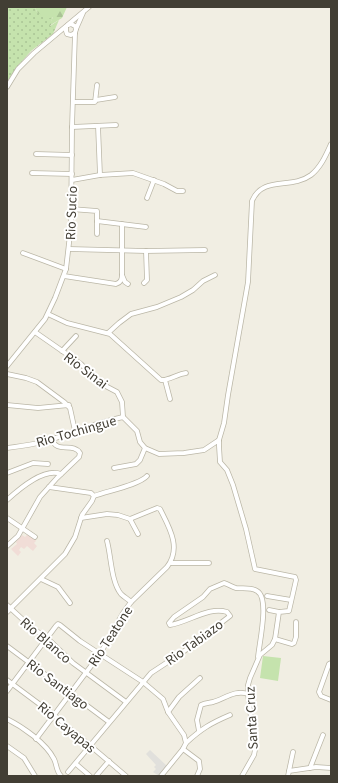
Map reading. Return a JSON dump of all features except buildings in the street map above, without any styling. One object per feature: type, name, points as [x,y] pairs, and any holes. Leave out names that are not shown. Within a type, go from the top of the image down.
[{"type":"street","points":[[7,87],[18,69],[34,53],[89,7]]},
{"type":"street","name":"Rio Sucio","points":[[7,366],[48,314],[66,269],[69,249],[71,209],[74,41],[76,31],[84,11]]},
{"type":"street","points":[[57,34],[71,35],[76,31],[73,25],[67,26]]},
{"type":"street","points":[[67,26],[65,30],[74,41]]},
{"type":"street","points":[[96,100],[97,85]]},
{"type":"street","points":[[73,102],[95,102],[96,100],[115,97]]},
{"type":"street","points":[[72,127],[116,125]]},
{"type":"street","points":[[98,126],[100,175]]},
{"type":"street","points":[[269,610],[279,612],[289,611],[296,580],[295,577],[256,570],[254,567],[246,529],[233,485],[227,470],[220,462],[219,440],[224,423],[248,282],[252,201],[254,196],[263,187],[304,180],[311,175],[321,164],[331,144]]},
{"type":"street","points":[[36,154],[72,155]]},
{"type":"street","points":[[32,173],[72,174]]},
{"type":"street","points":[[72,180],[100,175],[133,173],[154,180],[177,191],[183,191]]},
{"type":"street","points":[[147,198],[154,180]]},
{"type":"street","points":[[71,209],[96,210],[98,213],[97,234]]},
{"type":"street","points":[[97,221],[146,227]]},
{"type":"street","points":[[64,276],[116,284],[121,281],[122,224]]},
{"type":"street","points":[[69,249],[146,251],[206,250]]},
{"type":"street","points":[[144,283],[147,280],[146,251]]},
{"type":"street","points":[[23,253],[66,269]]},
{"type":"street","points":[[122,274],[125,282],[128,284]]},
{"type":"street","points":[[108,333],[131,314],[157,307],[181,297],[193,290],[203,281],[215,275]]},
{"type":"street","points":[[48,314],[67,323],[108,333],[158,379],[165,380],[186,373]]},
{"type":"street","name":"Rio Sinai","points":[[34,332],[82,364],[98,382],[117,392],[122,402],[123,417]]},
{"type":"street","points":[[62,351],[76,336]]},
{"type":"street","points":[[7,374],[37,382],[68,405],[75,431]]},
{"type":"street","points":[[165,380],[170,400]]},
{"type":"street","points":[[7,405],[38,408],[68,405]]},
{"type":"street","name":"Rio Tochingue","points":[[7,448],[52,439],[123,417],[137,431],[140,442],[145,448]]},
{"type":"street","points":[[7,546],[18,536],[35,504],[61,474],[77,459],[80,453],[75,448],[54,445],[52,439]]},
{"type":"street","points":[[114,468],[136,464],[140,460],[145,448],[159,454],[184,453],[204,450],[219,440]]},
{"type":"street","points":[[7,473],[34,463],[48,464]]},
{"type":"street","points":[[7,500],[23,486],[35,479],[55,472],[61,474]]},
{"type":"street","points":[[7,612],[9,606],[41,579],[64,554],[75,537],[81,518],[94,496],[141,482],[147,476]]},
{"type":"street","points":[[49,487],[91,492],[94,496]]},
{"type":"street","name":"Rio Teatone","points":[[36,739],[100,654],[123,613],[131,602],[171,563],[174,552],[173,540],[160,509],[157,508],[130,519]]},
{"type":"street","points":[[81,518],[107,514],[118,515],[130,519],[138,534]]},
{"type":"street","points":[[7,518],[35,537]]},
{"type":"street","points":[[107,541],[117,586],[121,594],[131,602]]},
{"type":"street","points":[[171,563],[209,564]]},
{"type":"street","points":[[41,579],[58,587],[70,603]]},
{"type":"street","name":"Rio Tabiazo","points":[[68,772],[154,670],[183,652],[230,616],[227,612],[216,610],[178,624],[170,625],[169,623],[172,619],[203,597],[215,586],[224,583],[236,588],[247,588],[258,591],[262,600],[263,622],[258,659]]},
{"type":"street","points":[[267,596],[292,600]]},
{"type":"street","name":"Rio Blanco","points":[[9,606],[32,628],[47,638],[85,673],[126,702]]},
{"type":"street","points":[[258,659],[261,654],[272,645],[275,639],[279,612]]},
{"type":"street","points":[[275,639],[294,644],[296,637],[296,622]]},
{"type":"street","points":[[7,691],[58,624],[143,682],[161,697],[168,712],[184,735],[186,743]]},
{"type":"street","name":"Rio Santiago","points":[[7,646],[109,722]]},
{"type":"street","name":"Santa Cruz","points":[[242,776],[254,755],[255,750],[248,685],[258,659]]},
{"type":"street","points":[[331,662],[319,692],[321,696],[331,700]]},
{"type":"street","points":[[168,712],[179,697],[200,678]]},
{"type":"street","name":"Rio Cayapas","points":[[7,680],[54,715],[126,776]]},
{"type":"street","points":[[199,731],[197,720],[202,704],[211,703],[235,694],[248,694]]},
{"type":"street","points":[[161,776],[183,749],[186,743],[199,731],[209,724],[230,715]]},
{"type":"street","points":[[7,719],[19,726],[45,746],[55,760],[56,769],[61,776]]},
{"type":"street","points":[[310,768],[323,735]]},
{"type":"street","points":[[7,746],[24,758],[35,776]]},
{"type":"street","points":[[183,749],[199,761],[200,769],[197,776]]},
{"type":"street","points":[[288,776],[293,752]]},
{"type":"street","points":[[96,776],[109,761]]},
{"type":"street","points":[[76,764],[90,776]]},
{"type":"street","points":[[289,771],[316,767],[331,768]]},
{"type":"shaded area","points":[[29,533],[35,539],[36,541],[34,543],[37,546],[33,551],[27,546],[24,549],[21,547],[19,550],[21,552],[18,556],[11,549],[17,544],[16,542],[22,535],[25,537]]},
{"type":"shaded area","points":[[150,750],[167,766],[159,776],[153,772],[156,769],[154,767],[156,765],[146,754]]},
{"type":"green space","points":[[7,7],[35,7],[37,12],[53,16],[50,26],[59,20],[53,34],[31,51],[17,67],[7,82]]},
{"type":"green space","points":[[35,7],[67,7],[62,18],[49,26],[53,17],[47,19],[37,12]]},
{"type":"green space","points":[[263,656],[281,658],[278,681],[260,678]]}]
